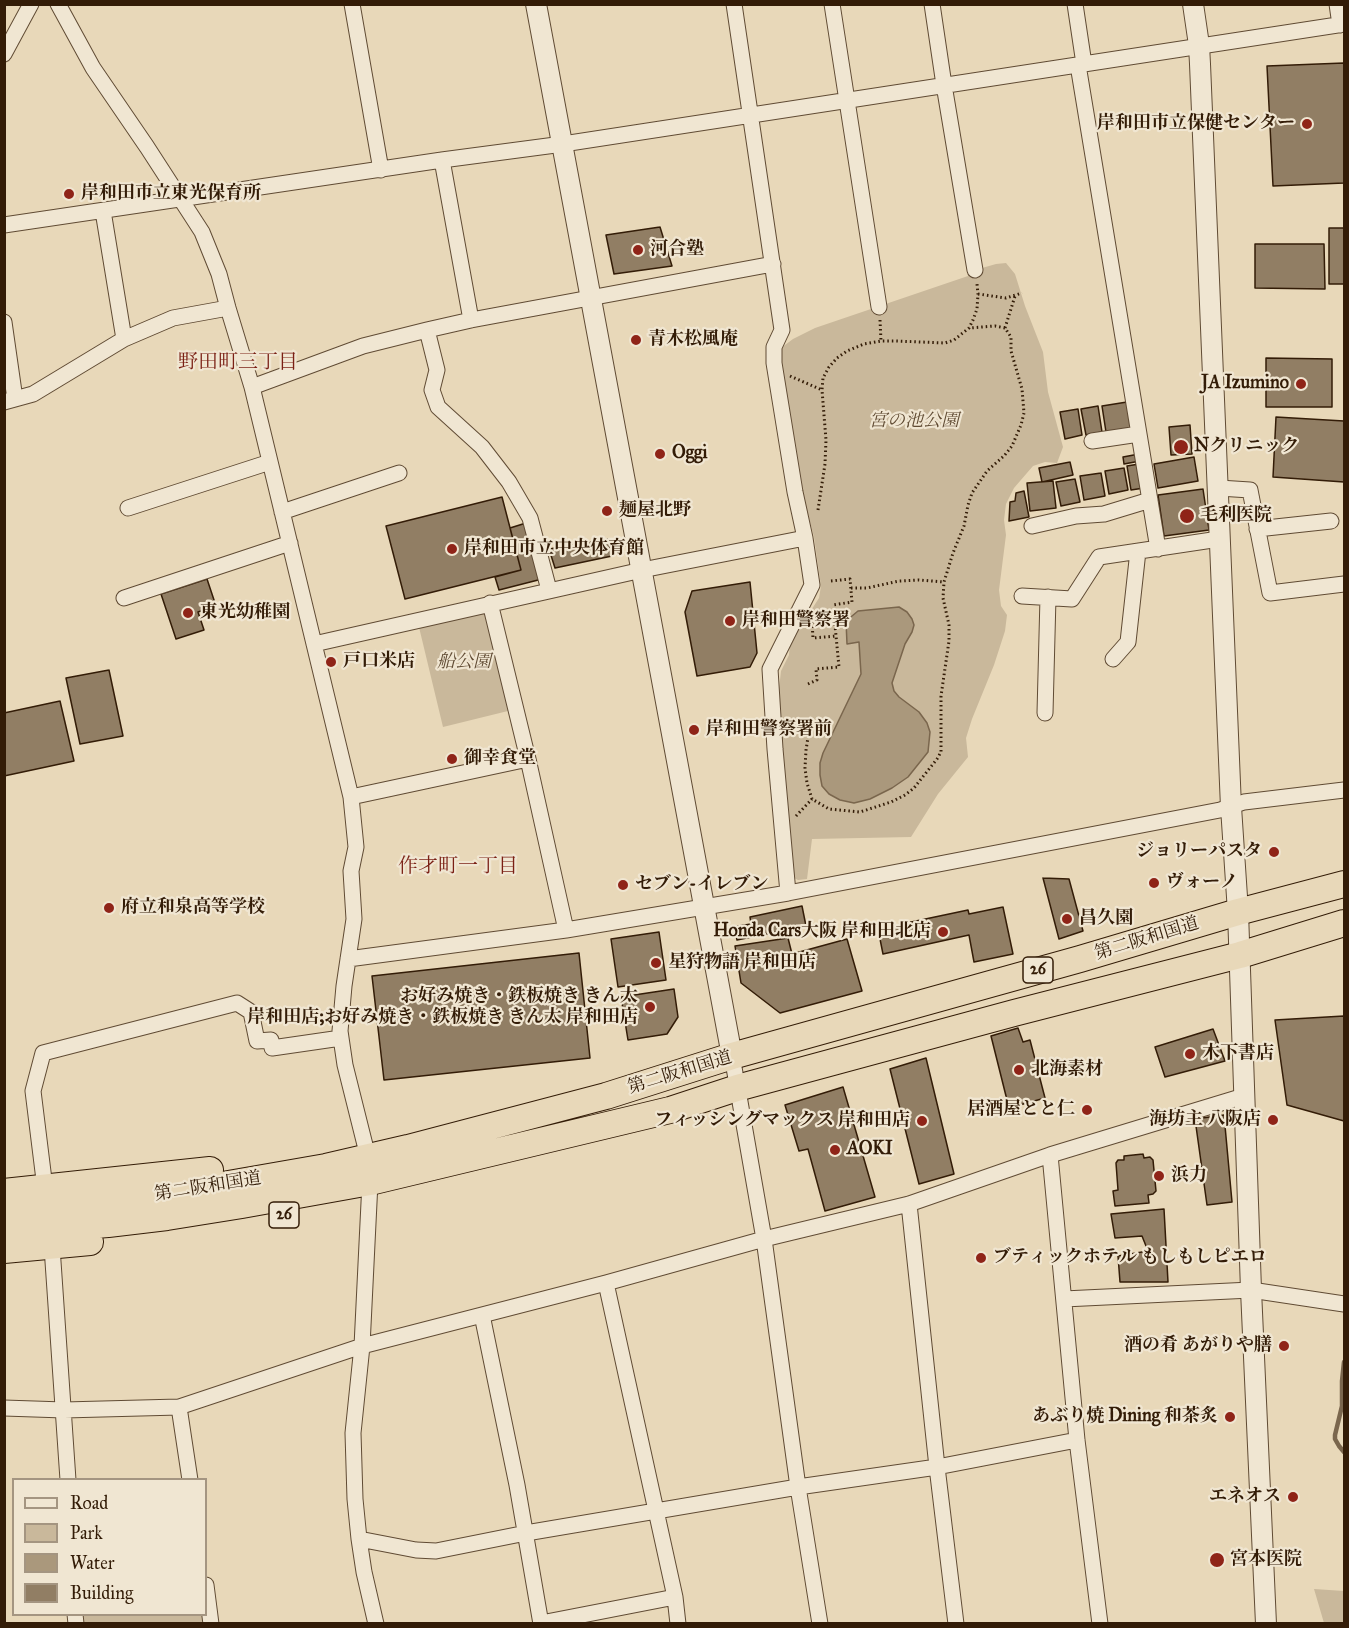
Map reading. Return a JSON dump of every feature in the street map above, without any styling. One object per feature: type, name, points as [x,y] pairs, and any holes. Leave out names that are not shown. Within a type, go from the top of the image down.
[{"type":"highway","name":"第二阪和国道","points":[[368,1170],[505,1110],[535,1115],[606,1096],[732,1056],[1344,884]]},
{"type":"highway","name":"第二阪和国道","points":[[4,1232],[167,1217],[368,1170],[516,1159],[553,1138],[669,1110],[737,1088],[1014,1012],[1239,955],[1344,923]]},
{"type":"highway","name":"26","points":[[4,1192],[269,1162],[368,1170]]},
{"type":"highway","name":"26","points":[[4,1250],[122,1239],[268,1219],[368,1170]]},
{"type":"highway","name":"第二阪和国道","points":[[4,1211],[85,1205],[194,1190],[328,1178]]},
{"type":"street","points":[[4,54],[31,4]]},
{"type":"street","points":[[58,4],[93,68],[202,232],[219,274],[252,387],[351,797],[356,847],[351,871],[354,919],[340,1031],[345,1065],[368,1170],[362,1346],[353,1433],[359,1539],[376,1623]]},
{"type":"street","points":[[352,4],[381,170]]},
{"type":"street","points":[[536,4],[732,1056],[764,1239],[798,1487],[820,1623]]},
{"type":"street","points":[[734,4],[782,330],[774,347],[776,376],[795,492],[806,538],[812,585],[770,669],[788,892]]},
{"type":"street","points":[[832,4],[879,307]]},
{"type":"street","points":[[932,4],[975,270]]},
{"type":"street","points":[[1075,4],[1081,64],[1158,549]]},
{"type":"street","points":[[1193,4],[1199,45],[1219,488],[1266,1623]]},
{"type":"street","points":[[4,225],[562,144],[1342,24],[1337,4]]},
{"type":"street","points":[[442,160],[471,320]]},
{"type":"street","points":[[103,211],[124,339]]},
{"type":"street","points":[[252,387],[363,346],[427,330],[773,264]]},
{"type":"street","points":[[4,322],[10,401],[33,394],[124,339],[173,318],[228,308]]},
{"type":"street","points":[[427,330],[437,370],[432,390],[438,407],[482,447],[509,482],[530,518],[549,590]]},
{"type":"street","points":[[1092,441],[1139,434]]},
{"type":"street","points":[[128,508],[270,462]]},
{"type":"street","points":[[282,512],[399,473]]},
{"type":"street","points":[[1219,488],[1250,490],[1269,593],[1344,584]]},
{"type":"street","points":[[1032,526],[1076,516],[1104,514],[1150,500]]},
{"type":"street","points":[[1257,529],[1331,521]]},
{"type":"street","points":[[314,644],[549,590],[806,538]]},
{"type":"street","points":[[1022,596],[1072,599],[1099,557],[1220,539]]},
{"type":"street","points":[[124,598],[290,543]]},
{"type":"street","points":[[1113,659],[1128,642],[1138,551]]},
{"type":"street","points":[[1045,713],[1048,597]]},
{"type":"street","points":[[490,603],[566,930]]},
{"type":"street","points":[[351,797],[528,759]]},
{"type":"street","points":[[348,959],[566,930],[788,892],[1232,807],[1244,802],[1344,790]]},
{"type":"street","points":[[45,1188],[33,1091],[43,1053],[237,1003],[251,1012],[257,1041],[272,1040],[273,1048],[341,1038]]},
{"type":"street","points":[[4,1408],[64,1410],[178,1407],[362,1346],[606,1283],[764,1239],[909,1204],[1050,1155],[1244,1096]]},
{"type":"street","points":[[1050,1155],[1077,1440],[1100,1623]]},
{"type":"street","points":[[909,1204],[956,1623]]},
{"type":"street","points":[[52,1247],[68,1478]]},
{"type":"street","points":[[606,1283],[675,1597],[678,1623]]},
{"type":"street","points":[[1064,1299],[1251,1290],[1344,1304]]},
{"type":"street","points":[[482,1315],[542,1623],[675,1597]]},
{"type":"street","points":[[178,1407],[190,1478]]},
{"type":"street","points":[[359,1539],[416,1550],[436,1551],[526,1533],[798,1487],[937,1467],[1077,1440]]},
{"type":"street","points":[[207,1593],[211,1623]]},
{"type":"path","points":[[818,510],[826,440],[822,390],[823,378],[829,367],[837,358],[864,344],[881,341],[945,343],[954,340],[969,328],[977,309],[975,270]]},
{"type":"path","points":[[978,294],[995,297],[1015,296],[1022,293]]},
{"type":"path","points":[[1005,328],[1015,296]]},
{"type":"path","points":[[811,718],[806,750],[807,783],[812,799],[829,809],[860,812],[876,808],[905,795],[925,775],[941,752],[941,696],[949,641],[949,626],[943,598],[944,582],[964,526],[972,493],[987,471],[1012,446],[1024,413],[1022,389],[1011,351],[1011,337],[1005,328],[994,326],[969,328]]},
{"type":"path","points":[[776,376],[794,376],[822,390]]},
{"type":"path","points":[[831,581],[850,579],[852,602],[833,605]]},
{"type":"path","points":[[850,588],[867,588],[899,581],[944,582]]},
{"type":"path","points":[[808,684],[817,680],[816,669],[838,667],[834,615]]},
{"type":"path","points":[[811,617],[813,638],[836,636]]},
{"type":"path","points":[[782,823],[791,822],[812,799]]},
{"type":"green space","name":"宮の池公園","points":[[1006,263],[1015,274],[1043,352],[1048,392],[1063,447],[1057,463],[1045,462],[1033,466],[1014,488],[1006,504],[1004,520],[1006,535],[999,590],[1001,606],[1007,615],[1005,631],[966,738],[968,757],[938,794],[911,837],[812,839],[807,879],[798,880],[794,878],[787,810],[779,689],[781,671],[789,655],[790,643],[819,598],[821,586],[814,537],[805,503],[781,348],[815,328],[968,276],[968,272]]},
{"type":"green space","name":"船公園","points":[[487,608],[512,710],[443,727],[418,623]]},
{"type":"green space","points":[[1314,1589],[1344,1591],[1344,1623],[1324,1623]]},
{"type":"green space","points":[[82,1616],[203,1616],[204,1623],[82,1623]]},
{"type":"water","points":[[899,607],[907,612],[914,625],[892,683],[899,697],[919,712],[927,723],[930,732],[928,752],[908,777],[892,788],[870,799],[854,803],[840,800],[829,794],[822,786],[820,763],[861,674],[859,642],[847,644],[846,621],[858,611]]},
{"type":"building","name":"岸和田市立保健センター","points":[[1344,63],[1344,183],[1273,186],[1267,66]]},
{"type":"building","name":"河合塾","points":[[660,227],[672,266],[614,274],[606,235]]},
{"type":"building","points":[[1329,228],[1344,228],[1344,284],[1329,284]]},
{"type":"building","points":[[1255,244],[1324,244],[1325,289],[1255,288]]},
{"type":"building","points":[[1266,358],[1332,359],[1332,407],[1266,407]]},
{"type":"building","points":[[1127,402],[1131,428],[1106,432],[1102,406]]},
{"type":"building","points":[[1098,406],[1102,432],[1086,435],[1081,409]]},
{"type":"building","points":[[1078,409],[1082,435],[1065,439],[1060,412]]},
{"type":"building","points":[[1276,417],[1344,421],[1344,482],[1273,477]]},
{"type":"building","points":[[1190,425],[1192,454],[1171,455],[1169,427]]},
{"type":"building","points":[[1139,454],[1140,461],[1124,464],[1123,457]]},
{"type":"building","points":[[1194,457],[1198,481],[1158,488],[1154,464]]},
{"type":"building","points":[[1070,462],[1073,475],[1042,482],[1039,468]]},
{"type":"building","points":[[1139,464],[1144,488],[1131,490],[1127,466]]},
{"type":"building","points":[[1124,468],[1128,490],[1109,494],[1105,471]]},
{"type":"building","points":[[1101,473],[1105,496],[1084,500],[1080,476]]},
{"type":"building","points":[[1075,479],[1080,502],[1061,506],[1056,482]]},
{"type":"building","points":[[1053,481],[1056,508],[1030,511],[1027,483]]},
{"type":"building","points":[[1203,489],[1209,530],[1164,536],[1158,495]]},
{"type":"building","points":[[1024,491],[1029,517],[1009,521],[1010,502],[1015,501],[1016,493]]},
{"type":"building","points":[[502,497],[521,570],[405,599],[386,526]]},
{"type":"building","points":[[526,523],[542,579],[499,590],[495,577],[521,570],[510,528]]},
{"type":"building","points":[[608,539],[612,556],[555,568],[549,549]]},
{"type":"building","points":[[207,579],[216,606],[198,612],[204,630],[176,639],[161,594]]},
{"type":"building","points":[[750,582],[757,653],[750,667],[697,676],[685,612],[692,591]]},
{"type":"building","points":[[109,670],[123,736],[80,744],[66,678]]},
{"type":"building","points":[[60,701],[74,761],[4,776],[4,713]]},
{"type":"building","name":"昌久園","points":[[1043,878],[1069,879],[1083,931],[1059,939]]},
{"type":"building","points":[[802,906],[806,926],[737,940],[735,931],[739,930],[738,926],[751,924],[750,917]]},
{"type":"building","name":"Honda Cars大阪 岸和田北店","points":[[1003,907],[1013,954],[974,962],[969,935],[883,954],[878,929],[968,910],[969,914]]},
{"type":"building","points":[[659,932],[666,980],[618,987],[611,939]]},
{"type":"building","points":[[788,938],[792,954],[847,939],[862,991],[780,1013],[741,983],[735,946]]},
{"type":"building","points":[[579,953],[590,1058],[384,1080],[372,976]]},
{"type":"building","name":"お好み焼き・鉄板焼き きん太 岸和田店;お好み焼き・鉄板焼き きん太 岸和田店","points":[[674,989],[678,1017],[667,1034],[628,1040],[621,997]]},
{"type":"building","points":[[1344,1016],[1344,1121],[1287,1105],[1275,1020]]},
{"type":"building","name":"北海素材","points":[[1018,1028],[1023,1042],[1030,1040],[1045,1098],[1009,1108],[991,1036]]},
{"type":"building","name":"木下書店","points":[[1213,1029],[1225,1061],[1165,1077],[1155,1047]]},
{"type":"building","name":"フィッシングマックス 岸和田店","points":[[926,1058],[954,1174],[919,1184],[890,1069]]},
{"type":"building","name":"AOKI","points":[[843,1087],[875,1197],[825,1211],[808,1149],[799,1151],[785,1105]]},
{"type":"building","points":[[1224,1115],[1232,1202],[1207,1205],[1195,1119]]},
{"type":"building","points":[[1143,1154],[1144,1158],[1150,1157],[1153,1160],[1156,1191],[1148,1195],[1149,1203],[1115,1206],[1113,1191],[1118,1190],[1116,1163],[1118,1160],[1124,1160],[1124,1156]]},
{"type":"building","points":[[1164,1209],[1168,1282],[1120,1282],[1118,1256],[1148,1251],[1142,1236],[1115,1238],[1111,1214]]},
{"type":"waterway","points":[[1344,1362],[1342,1406],[1335,1435],[1335,1439],[1344,1452]]},
{"type":"place","name":"岸和田市立保健センター","points":[[1307,124]]},
{"type":"place","name":"岸和田市立東光保育所","points":[[69,194]]},
{"type":"place","name":"河合塾","points":[[638,250]]},
{"type":"place","name":"青木松風庵","points":[[636,340]]},
{"type":"place","name":"JA Izumino","points":[[1301,384]]},
{"type":"place","name":"Nクリニック","points":[[1181,447]]},
{"type":"place","name":"Oggi","points":[[660,454]]},
{"type":"place","name":"麺屋北野","points":[[607,511]]},
{"type":"place","name":"毛利医院","points":[[1187,516]]},
{"type":"place","name":"岸和田市立中央体育館","points":[[452,549]]},
{"type":"place","name":"東光幼稚園","points":[[188,613]]},
{"type":"place","name":"岸和田警察署","points":[[730,621]]},
{"type":"place","name":"戸口米店","points":[[331,662]]},
{"type":"place","name":"岸和田警察署前","points":[[694,730]]},
{"type":"place","name":"御幸食堂","points":[[452,759]]},
{"type":"place","name":"ジョリーパスタ","points":[[1274,852]]},
{"type":"place","name":"ヴォーノ","points":[[1154,883]]},
{"type":"place","name":"セブン-イレブン","points":[[623,885]]},
{"type":"place","name":"府立和泉高等学校","points":[[109,908]]},
{"type":"place","name":"昌久園","points":[[1067,919]]},
{"type":"place","name":"Honda Cars大阪 岸和田北店","points":[[943,932]]},
{"type":"place","name":"星狩物語 岸和田店","points":[[656,963]]},
{"type":"place","name":"お好み焼き・鉄板焼き きん太 岸和田店;お好み焼き・鉄板焼き きん太 岸和田店","points":[[650,1007]]},
{"type":"place","name":"木下書店","points":[[1190,1054]]},
{"type":"place","name":"北海素材","points":[[1019,1070]]},
{"type":"place","name":"居酒屋とと仁","points":[[1087,1110]]},
{"type":"place","name":"海坊主 八阪店","points":[[1273,1120]]},
{"type":"place","name":"フィッシングマックス 岸和田店","points":[[922,1121]]},
{"type":"place","name":"AOKI","points":[[835,1150]]},
{"type":"place","name":"浜力","points":[[1159,1176]]},
{"type":"place","name":"ブティックホテル もしもしピエロ","points":[[981,1258]]},
{"type":"place","name":"酒の肴 あがりや膳","points":[[1284,1346]]},
{"type":"place","name":"あぶり焼 Dining 和茶炙","points":[[1230,1417]]},
{"type":"place","name":"エネオス","points":[[1293,1497]]},
{"type":"place","name":"宮本医院","points":[[1217,1560]]},
{"type":"district","name":"野田町三丁目","points":[[238,363]]},
{"type":"district","name":"作才町一丁目","points":[[458,867]]}]
